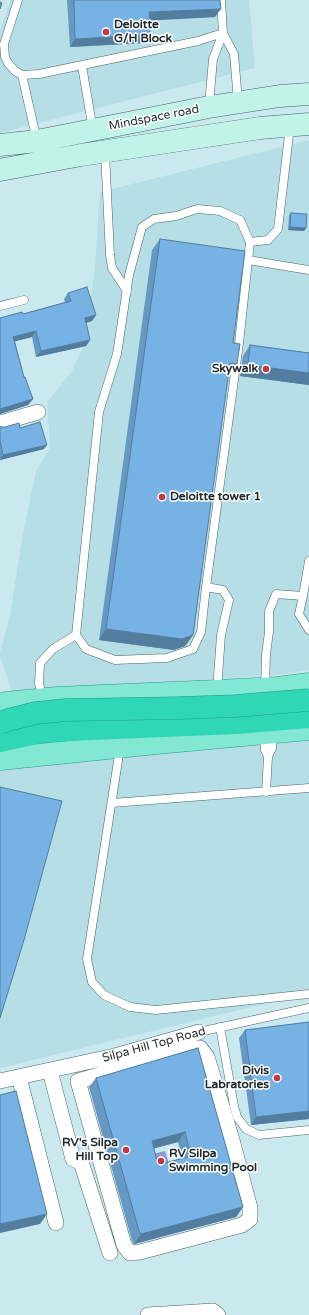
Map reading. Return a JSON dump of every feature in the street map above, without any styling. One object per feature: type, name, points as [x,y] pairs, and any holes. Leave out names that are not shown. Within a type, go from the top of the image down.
[{"type":"highway","points":[[0,723],[36,713],[66,710],[235,706],[308,689]]},
{"type":"highway","points":[[0,741],[41,732],[236,724],[309,717]]},
{"type":"main road","name":"Mindspace road","points":[[0,145],[36,141],[238,102],[280,96],[309,94]]},
{"type":"main road","name":"Mindspace road","points":[[0,170],[260,128],[300,125]]},
{"type":"main road","points":[[0,705],[43,699],[265,688],[308,689],[309,711]]},
{"type":"main road","points":[[0,759],[120,746],[309,729]]},
{"type":"street","points":[[0,423],[38,412]]},
{"type":"street","name":"Silpa Hill Top Road","points":[[0,1081],[50,1071],[85,1071],[117,1063],[199,1032]]},
{"type":"street","points":[[85,1071],[78,1083],[124,1244],[130,1253],[140,1252],[242,1225],[250,1219],[250,1208],[232,1140],[207,1057],[200,1048],[117,1063]]},
{"type":"street","points":[[50,1071],[73,1158],[82,1165],[110,1253]]},
{"type":"street","points":[[19,1077],[56,1223]]},
{"type":"street","points":[[148,1315],[214,1312],[218,1315]]},
{"type":"lane","points":[[18,0],[4,44],[5,56],[8,63],[15,71],[22,75],[39,74],[82,66],[198,41],[223,33]]},
{"type":"lane","points":[[221,0],[223,33],[234,54],[238,102]]},
{"type":"lane","points":[[209,107],[213,59],[223,33]]},
{"type":"lane","points":[[82,66],[93,130]]},
{"type":"lane","points":[[22,75],[36,141]]},
{"type":"lane","points":[[250,242],[268,240],[278,229],[300,125]]},
{"type":"lane","points":[[105,152],[112,268],[127,291]]},
{"type":"lane","points":[[197,209],[220,211],[240,220],[250,242],[239,343],[201,632],[193,649],[167,658],[115,660],[86,650],[76,635],[99,412],[117,354],[129,275],[142,227],[154,219],[176,216],[197,209]]},
{"type":"lane","points":[[248,260],[309,270]]},
{"type":"lane","points":[[0,306],[24,300]]},
{"type":"lane","points":[[309,561],[299,614],[309,630]]},
{"type":"lane","points":[[206,588],[223,590],[229,600],[221,635],[217,691]]},
{"type":"lane","points":[[265,688],[266,654],[270,632],[269,611],[271,606],[276,594],[303,596]]},
{"type":"lane","points":[[43,699],[39,684],[40,664],[53,649],[76,635]]},
{"type":"lane","points":[[266,792],[268,756],[272,748],[268,733]]},
{"type":"lane","points":[[120,746],[87,959],[92,982],[104,995],[130,1007],[156,1010],[309,994]]},
{"type":"lane","points":[[112,803],[309,788]]},
{"type":"lane","name":"Silpa Hill Top Road","points":[[199,1032],[309,1008]]},
{"type":"lane","points":[[220,1027],[234,1106],[237,1117],[246,1129],[259,1135],[309,1130]]},
{"type":"shaded area","points":[[11,0],[249,0],[255,68],[0,133],[0,31]]},
{"type":"shaded area","points":[[309,141],[309,670],[275,675],[12,692],[0,657],[0,652],[10,616],[22,539],[36,471],[50,448],[47,402],[72,371],[85,343],[95,267],[100,192]]},
{"type":"shaded area","points":[[309,737],[309,993],[0,1068],[0,769]]},
{"type":"water","name":"RV Silpa Swimming Pool","points":[[165,1151],[170,1167],[157,1171],[153,1154]]},
{"type":"building","name":"Deloitte G/H Block","points":[[74,0],[220,0],[221,9],[149,12],[150,35],[75,39]]},
{"type":"building","points":[[291,213],[307,214],[306,228],[290,227]]},
{"type":"building","name":"Deloitte tower 1","points":[[160,239],[245,251],[233,343],[240,344],[237,364],[230,363],[193,635],[182,639],[106,629]]},
{"type":"building","points":[[87,287],[96,315],[85,318],[90,340],[41,351],[36,331],[13,337],[24,377],[33,399],[0,409],[0,318],[22,312],[23,314],[71,301],[68,293]]},
{"type":"building","points":[[250,345],[309,353],[309,373],[248,365]]},
{"type":"building","points":[[40,422],[47,445],[3,455],[0,441],[0,426],[5,427],[19,423],[20,428]]},
{"type":"building","points":[[0,787],[62,801],[24,940],[0,1018]]},
{"type":"building","name":"Divis Labratories","points":[[309,1022],[309,1111],[256,1117],[245,1030]]},
{"type":"building","name":"RV's Silpa Hill Top","points":[[198,1048],[243,1207],[141,1234],[96,1078]],"holes":[[[185,1132],[191,1156],[158,1165],[152,1141]]]},
{"type":"building","points":[[16,1091],[47,1214],[0,1224],[0,1095]]},
{"type":"place","name":"Deloitte G/H Block","points":[[106,32]]},
{"type":"place","name":"Skywalk","points":[[266,369]]},
{"type":"place","name":"Deloitte tower 1","points":[[162,497]]},
{"type":"place","name":"Divis Labratories","points":[[277,1078]]},
{"type":"place","name":"RV's Silpa Hill Top","points":[[126,1150]]},
{"type":"place","name":"RV Silpa Swimming Pool","points":[[161,1161]]}]
